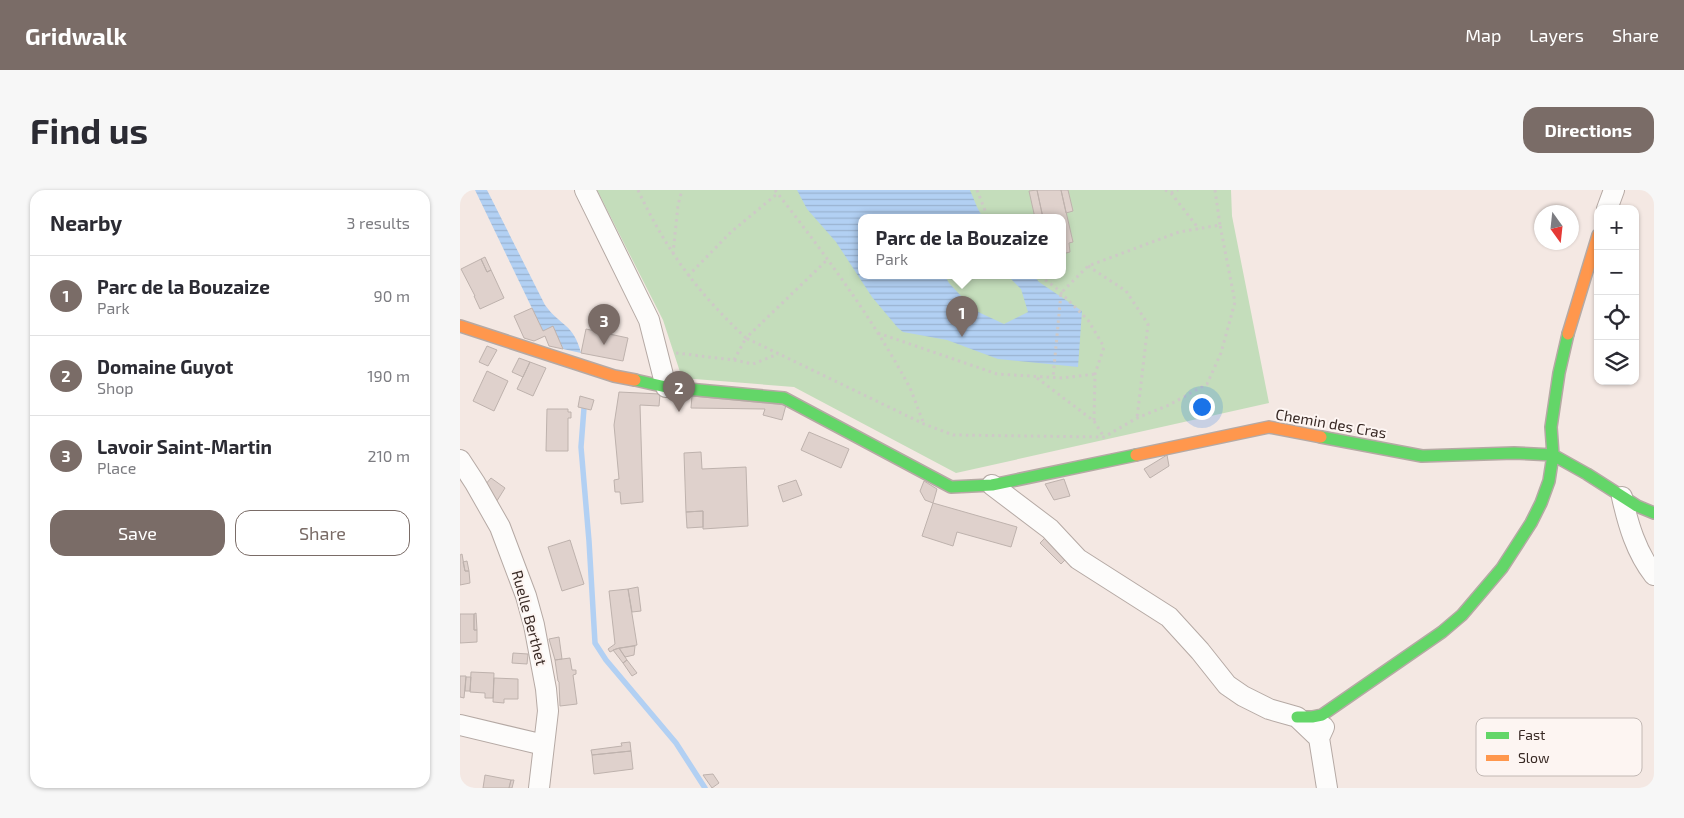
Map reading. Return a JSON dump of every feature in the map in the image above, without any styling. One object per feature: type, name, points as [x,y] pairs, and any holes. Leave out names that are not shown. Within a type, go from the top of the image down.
[{"type":"street","points":[[585,190],[649,320],[666,387]]},
{"type":"street","points":[[1608,205],[1614,190]]},
{"type":"street","points":[[992,485],[1050,528],[1078,559],[1169,617],[1200,651],[1227,685],[1243,696],[1269,709],[1297,717],[1322,715],[1442,632],[1462,615],[1502,568],[1534,516],[1549,481],[1553,455],[1551,427],[1559,373],[1572,317],[1594,248]]},
{"type":"street","name":"Chemin des Cras","points":[[460,326],[614,376],[666,387],[784,398],[952,487],[992,485],[1269,428],[1422,456],[1514,453],[1553,455],[1638,506],[1654,513]]},
{"type":"street","name":"Ruelle Berthet","points":[[460,460],[492,512],[507,543],[534,625],[547,704],[539,788]]},
{"type":"street","points":[[1622,496],[1636,546],[1654,575]]},
{"type":"street","points":[[1327,788],[1319,738],[1330,710]]},
{"type":"street","points":[[1297,717],[1319,738]]},
{"type":"street","points":[[460,724],[544,745]]},
{"type":"path","points":[[638,190],[656,227],[688,276],[712,305],[746,338],[924,424],[954,435],[1104,437],[1137,418],[1169,405],[1207,384],[1221,353],[1235,302],[1214,190]]},
{"type":"path","points":[[673,255],[678,205],[682,190]]},
{"type":"path","points":[[977,190],[986,214]]},
{"type":"path","points":[[1165,190],[1170,193],[1199,229]]},
{"type":"path","points":[[1170,193],[1178,190]]},
{"type":"path","points":[[688,276],[731,232],[776,192],[828,259],[877,333],[910,390],[924,424]]},
{"type":"path","points":[[1053,378],[1061,293],[1088,266],[1179,232],[1220,225]]},
{"type":"path","points":[[734,360],[746,338],[828,259]]},
{"type":"path","points":[[1088,266],[1126,291],[1148,324],[1137,418]]},
{"type":"path","points":[[1035,376],[1094,420],[1095,374],[1104,347],[1088,320],[1044,279]]},
{"type":"path","points":[[877,333],[997,374],[1053,378],[1095,374]]},
{"type":"path","points":[[658,357],[673,353],[753,364],[778,354]]},
{"type":"green space","points":[[597,190],[1231,190],[1232,216],[1269,403],[956,473],[794,387],[682,378],[663,320]]},
{"type":"water","points":[[475,190],[487,190],[545,305],[570,330],[578,343],[581,353],[563,349],[553,327],[543,331]]},
{"type":"water","points":[[797,190],[970,190],[981,214],[858,214],[858,276],[836,242],[807,209]]},
{"type":"water","points":[[860,279],[947,279],[974,310],[1004,324],[1028,312],[1021,289],[1011,279],[1036,279],[1082,311],[1078,367],[998,359],[947,340],[903,332],[872,297]]},
{"type":"building","points":[[1037,190],[1042,214],[1034,214],[1029,191]]},
{"type":"building","points":[[1037,190],[1061,190],[1073,242],[1069,243],[1070,252],[1066,253],[1066,214],[1042,214]]},
{"type":"building","points":[[1061,190],[1068,190],[1073,211],[1066,213]]},
{"type":"building","points":[[485,257],[491,270],[487,272],[481,259]]},
{"type":"building","points":[[481,259],[487,272],[491,270],[504,298],[480,309],[461,269]]},
{"type":"building","points":[[532,308],[543,331],[553,326],[563,349],[549,346],[545,336],[534,341],[524,338],[514,316]]},
{"type":"building","points":[[586,329],[628,338],[623,361],[581,353]]},
{"type":"building","points":[[487,346],[497,350],[488,366],[479,362]]},
{"type":"building","points":[[519,358],[530,362],[523,377],[512,372]]},
{"type":"building","points":[[530,362],[546,368],[533,396],[517,389]]},
{"type":"building","points":[[487,371],[508,381],[494,411],[473,401]]},
{"type":"building","points":[[619,392],[660,394],[659,406],[640,405],[643,502],[621,504],[620,492],[615,492],[614,480],[619,479],[614,425]]},
{"type":"building","points":[[580,396],[594,400],[591,410],[578,407]]},
{"type":"building","points":[[692,396],[786,405],[782,420],[763,415],[765,409],[691,408]]},
{"type":"building","points":[[547,409],[568,409],[568,412],[571,412],[571,418],[568,418],[568,451],[546,451]]},
{"type":"building","points":[[809,432],[849,449],[841,468],[801,450]]},
{"type":"building","points":[[701,452],[702,469],[746,467],[748,526],[703,529],[703,511],[686,512],[684,453]]},
{"type":"building","points":[[1167,455],[1169,466],[1150,478],[1144,469]]},
{"type":"building","points":[[491,478],[505,488],[495,504],[484,486]]},
{"type":"building","points":[[1064,479],[1070,496],[1054,500],[1045,484]]},
{"type":"building","points":[[796,480],[802,495],[783,502],[778,486]]},
{"type":"building","points":[[924,481],[937,489],[933,503],[925,500],[920,491]]},
{"type":"building","points":[[933,503],[1017,527],[1011,547],[957,532],[953,546],[922,536]]},
{"type":"building","points":[[703,511],[703,527],[687,528],[686,512]]},
{"type":"building","points":[[1047,536],[1067,558],[1061,564],[1040,543]]},
{"type":"building","points":[[570,540],[584,584],[562,591],[548,547]]},
{"type":"building","points":[[462,554],[465,571],[469,571],[470,583],[460,585],[460,555]]},
{"type":"building","points":[[467,561],[469,571],[465,571],[463,562]]},
{"type":"building","points":[[638,587],[641,611],[632,612],[628,589]]},
{"type":"building","points":[[628,589],[637,645],[610,652],[608,649],[615,644],[609,591]]},
{"type":"building","points":[[476,613],[477,630],[474,630],[474,614]]},
{"type":"building","points":[[460,614],[474,614],[474,630],[477,630],[477,642],[460,643]]},
{"type":"building","points":[[559,637],[562,659],[555,660],[549,639]]},
{"type":"building","points":[[635,646],[634,655],[625,657],[619,648]]},
{"type":"building","points":[[619,648],[627,660],[623,663],[613,650]]},
{"type":"building","points":[[513,653],[528,654],[527,664],[512,663]]},
{"type":"building","points":[[570,658],[572,670],[576,670],[576,674],[573,675],[577,704],[560,706],[559,682],[555,660]]},
{"type":"building","points":[[627,660],[637,673],[632,676],[623,663]]},
{"type":"building","points":[[471,672],[494,673],[493,698],[485,698],[485,693],[470,692]]},
{"type":"building","points":[[460,676],[466,676],[464,698],[460,697]]},
{"type":"building","points":[[466,677],[471,677],[470,691],[465,691]]},
{"type":"building","points":[[494,678],[518,679],[518,699],[504,699],[504,703],[493,702]]},
{"type":"building","points":[[630,742],[631,751],[592,755],[591,750],[622,746],[621,743]]},
{"type":"building","points":[[631,751],[633,769],[594,774],[592,755]]},
{"type":"building","points":[[713,774],[719,783],[712,788],[703,775]]},
{"type":"building","points":[[485,775],[511,780],[509,788],[483,788]]},
{"type":"building","points":[[511,780],[514,780],[512,788],[509,788]]},
{"type":"waterway","points":[[584,408],[581,447],[595,643],[606,660],[676,743],[705,788]]},
{"type":"traffic: fast","points":[[1297,717],[1322,715],[1442,632],[1462,615],[1502,568],[1531,523],[1549,481],[1553,455],[1551,427],[1559,373],[1568,334]]},
{"type":"traffic: fast","points":[[635,380],[666,387],[784,398],[951,487],[992,485],[1136,455]]},
{"type":"traffic: fast","points":[[1321,437],[1422,456],[1514,453],[1553,455],[1637,506],[1654,513]]},
{"type":"traffic: slow","points":[[1568,334],[1594,248]]},
{"type":"traffic: slow","points":[[460,326],[614,376],[635,380]]},
{"type":"traffic: slow","points":[[1136,455],[1269,427],[1321,437]]},
{"type":"place","name":"Parc de la Bouzaize","points":[[962,337]]},
{"type":"place","name":"Lavoir Saint-Martin","points":[[604,345]]},
{"type":"place","name":"Domaine Guyot","points":[[679,412]]}]
